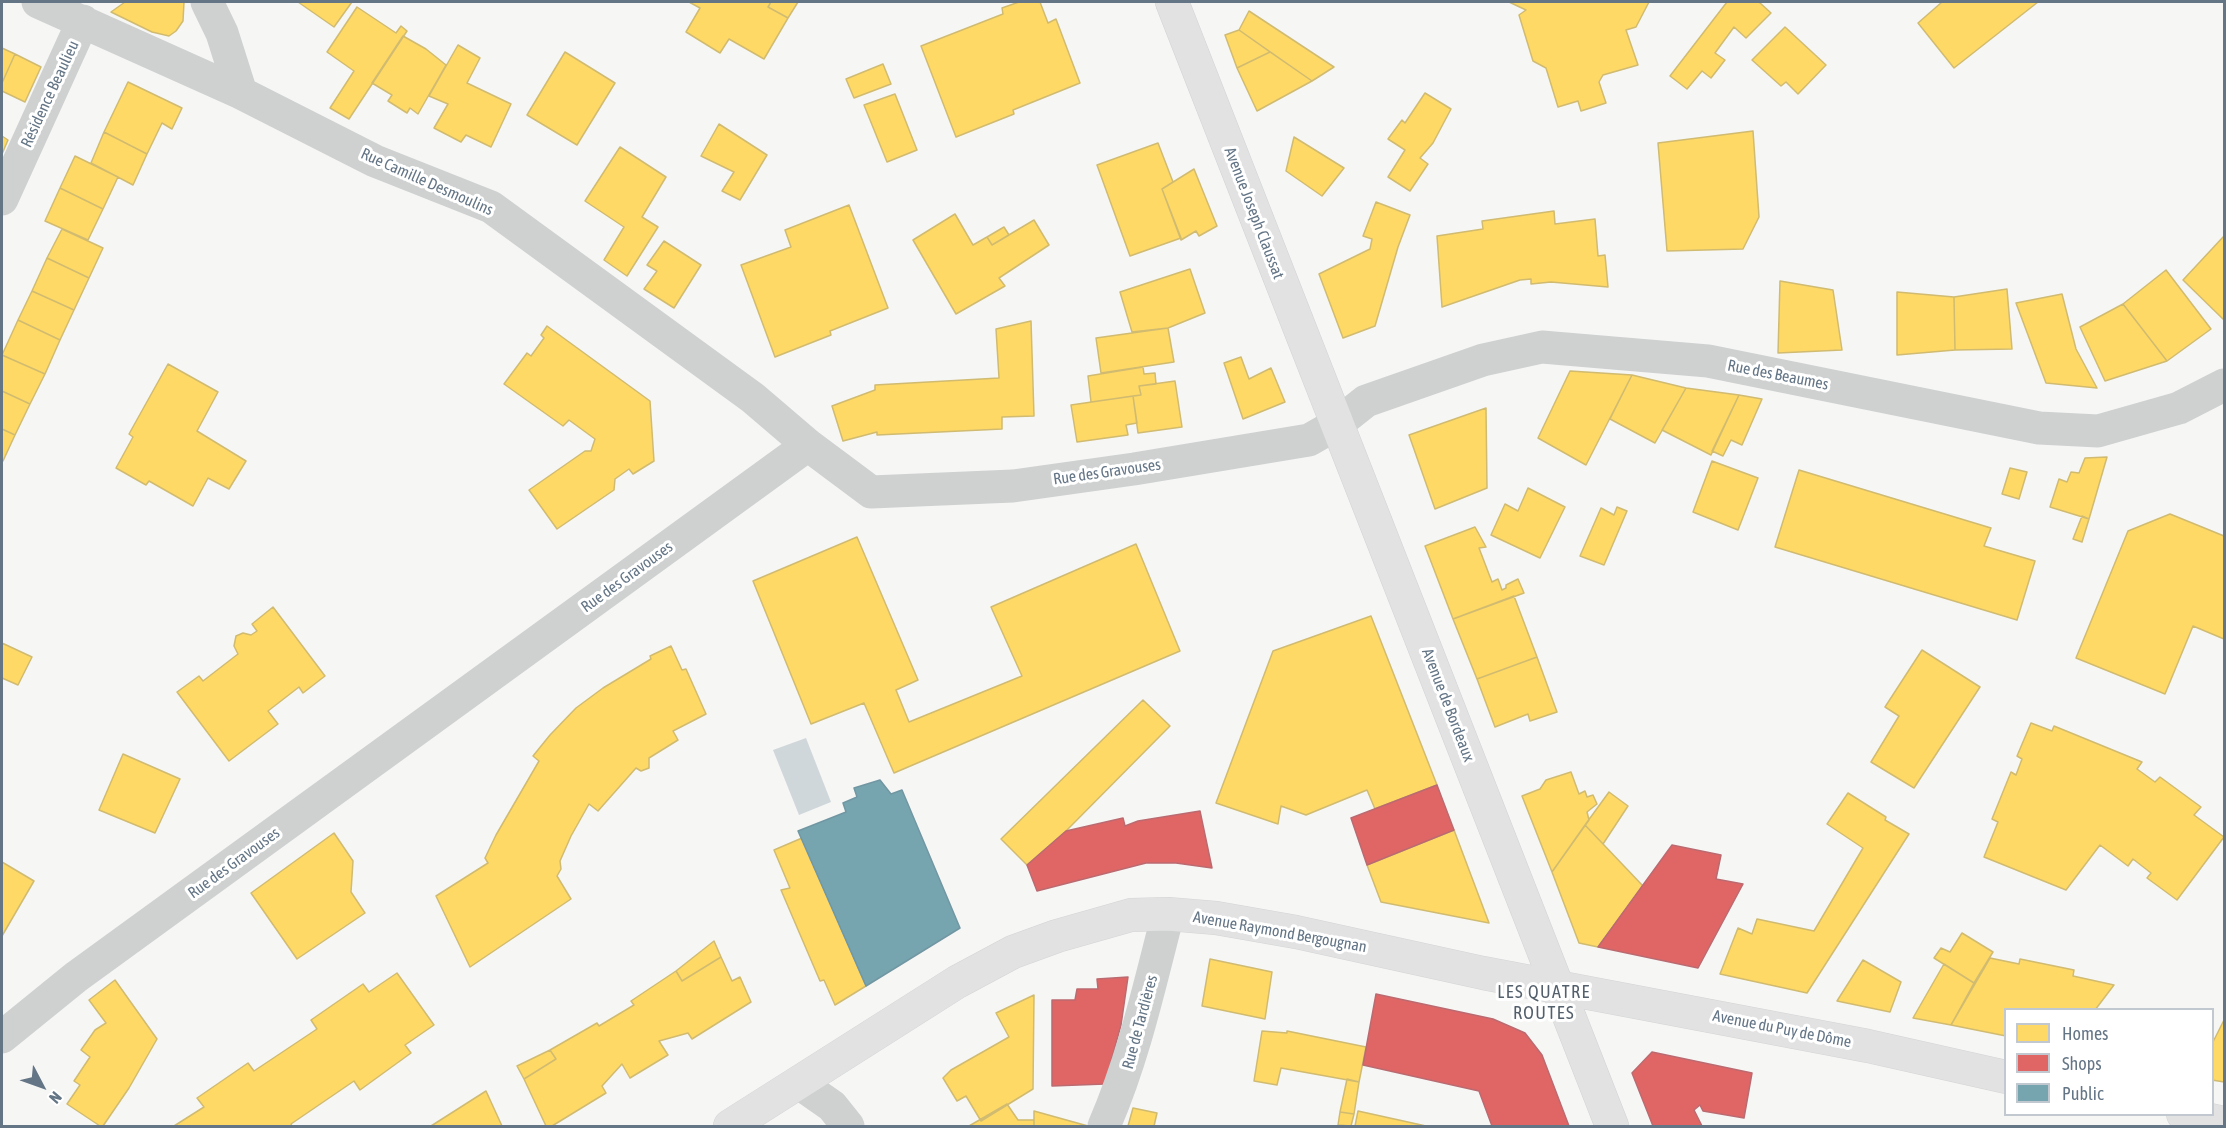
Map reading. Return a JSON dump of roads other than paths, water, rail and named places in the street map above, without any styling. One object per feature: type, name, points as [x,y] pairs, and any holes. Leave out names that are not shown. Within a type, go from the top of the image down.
[{"type":"main road","name":"Avenue Joseph Claussat","points":[[1172,2],[1337,424]]},
{"type":"main road","name":"Avenue de Bordeaux","points":[[1337,424],[1612,1126]]},
{"type":"main road","name":"Avenue Raymond Bergougnan","points":[[730,1126],[957,982],[1013,952],[1057,936],[1131,915],[1168,914],[1216,918],[1557,986]]},
{"type":"main road","name":"Avenue du Puy de Dôme","points":[[1557,986],[1868,1046],[2004,1077]]},
{"type":"main road","points":[[2192,1116],[2224,1123]]},
{"type":"street","name":"Rue Camille Desmoulins","points":[[38,2],[241,93],[375,161],[491,207],[753,398],[808,445]]},
{"type":"street","points":[[207,2],[222,33],[241,93]]},
{"type":"street","name":"Résidence Beaulieu","points":[[2,199],[83,21]]},
{"type":"street","name":"Rue des Beaumes","points":[[1337,424],[1366,401],[1483,360],[1542,347],[1708,361],[2039,428],[2098,431],[2179,408],[2224,385]]},
{"type":"street","name":"Rue des Gravouses","points":[[2,1037],[75,977],[808,445],[871,492],[1013,486],[1134,469],[1309,440],[1337,424]]},
{"type":"street","name":"Rue de Tardières","points":[[1104,1126],[1123,1083],[1142,1023],[1168,914]]},
{"type":"street","points":[[799,1083],[831,1106],[848,1126]]},
{"type":"district","name":"LES QUATRE ROUTES","points":[[1544,1002]]}]
